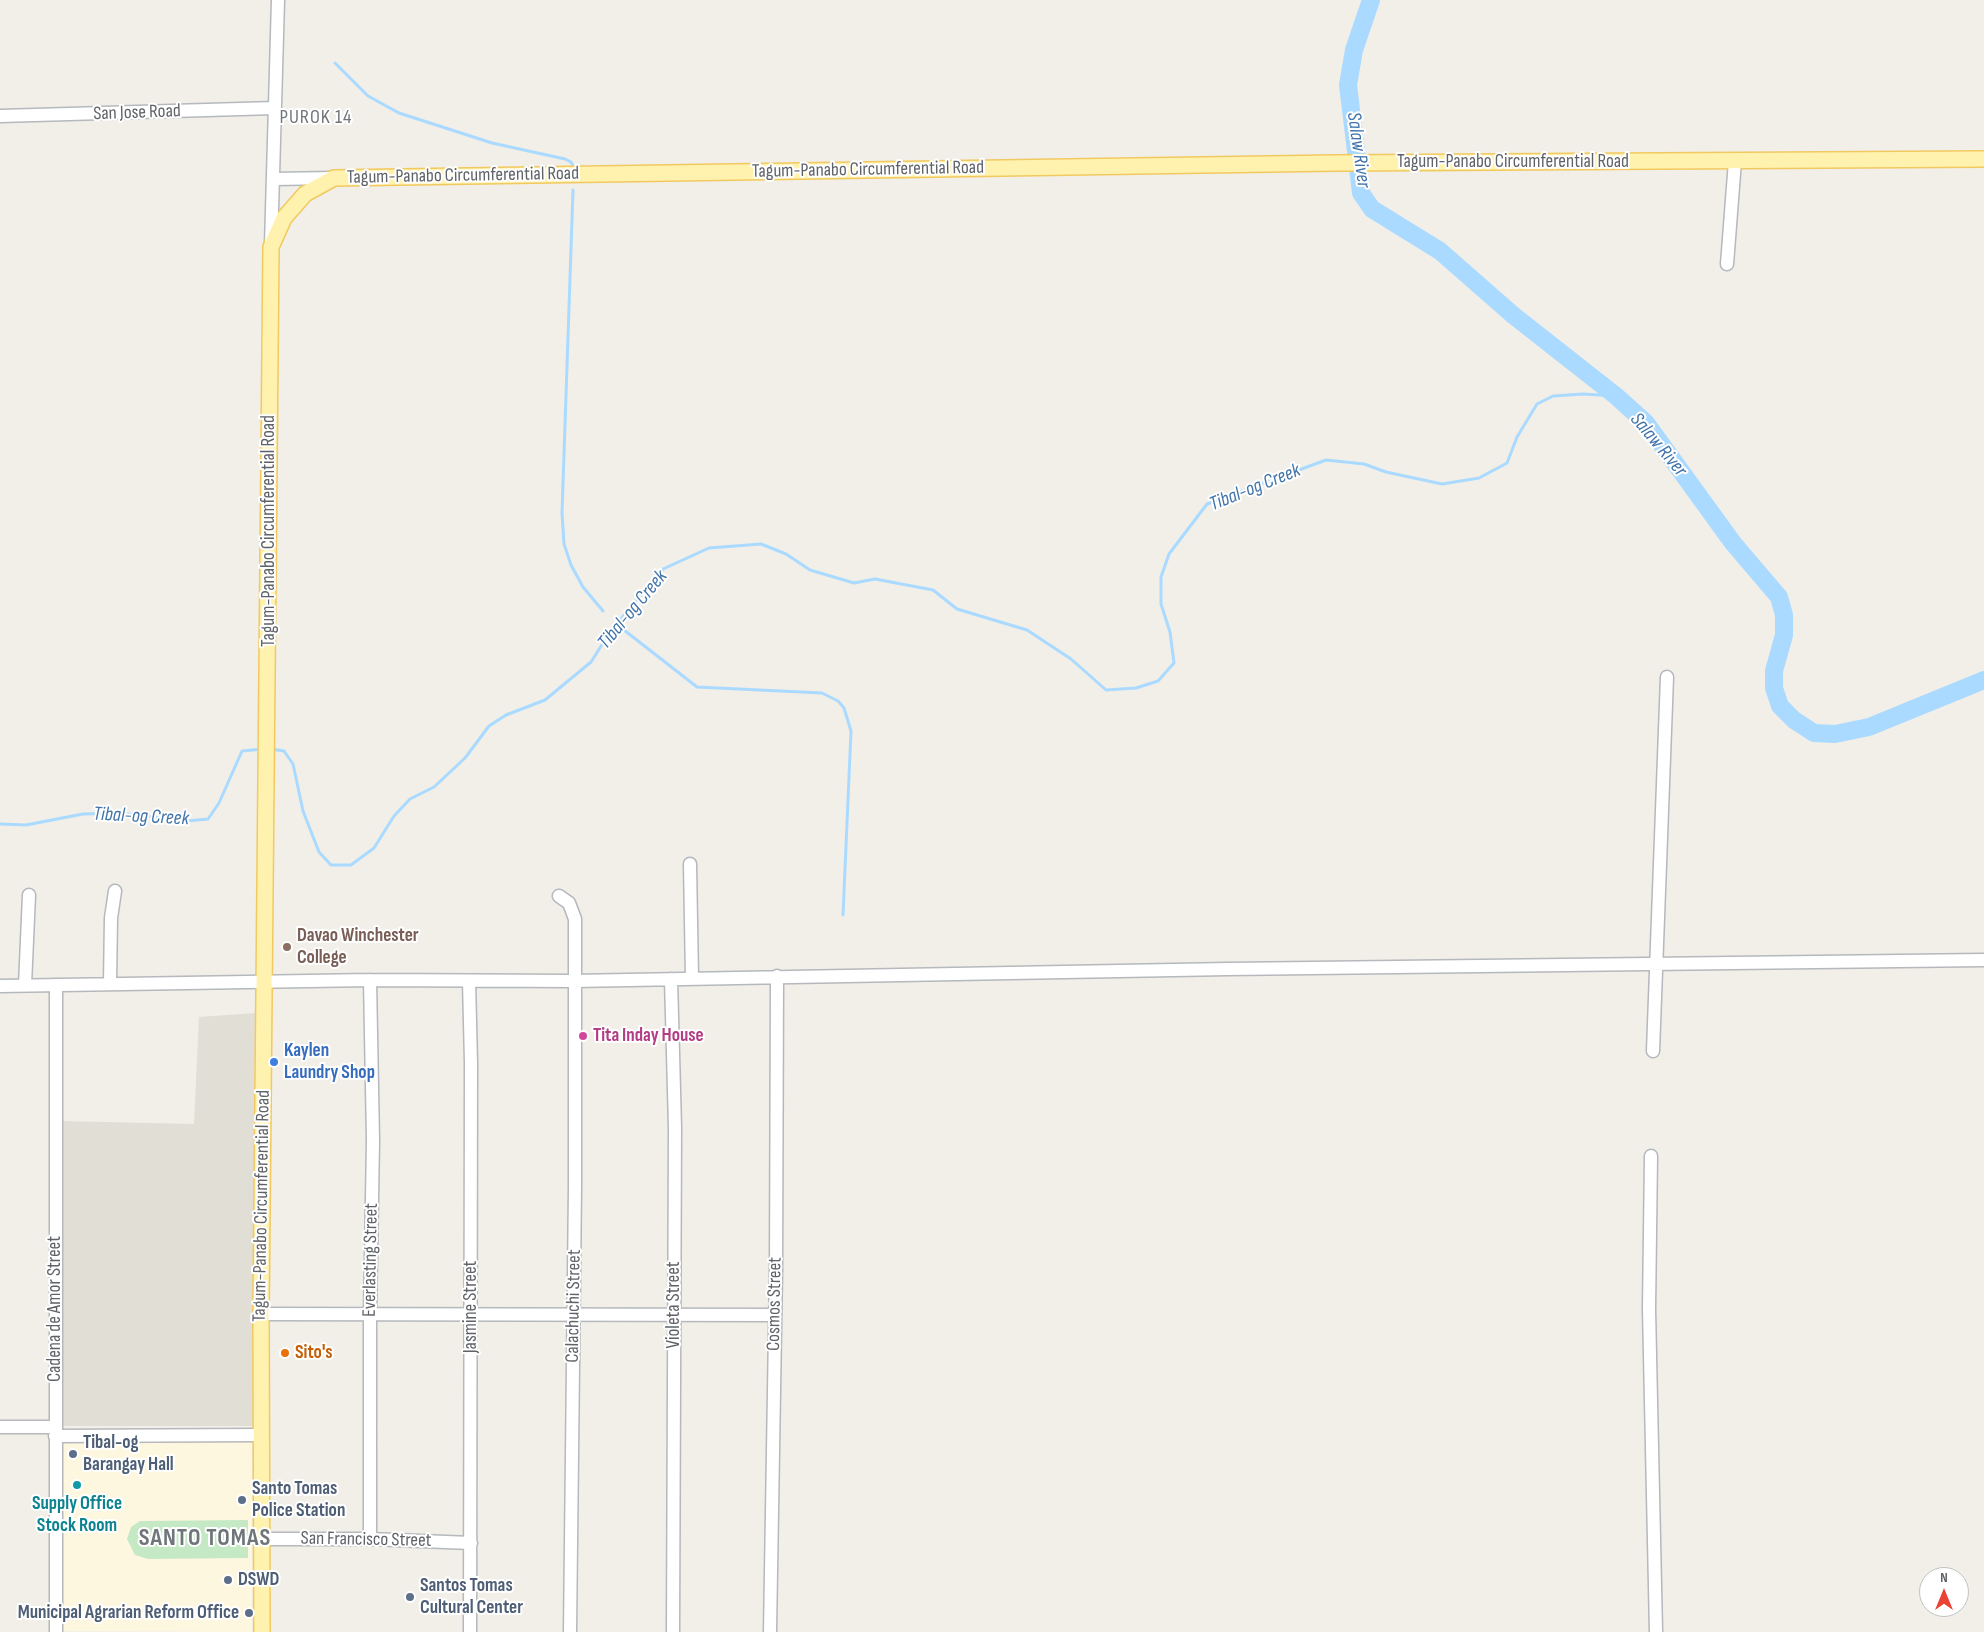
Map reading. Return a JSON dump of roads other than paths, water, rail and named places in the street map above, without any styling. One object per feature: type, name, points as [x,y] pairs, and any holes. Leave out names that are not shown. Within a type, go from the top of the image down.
[{"type":"main road","name":"Tagum-Panabo Circumferential Road","points":[[262,1632],[260,1314],[265,983],[271,247],[284,218],[293,205],[305,194],[334,178],[1336,163],[1984,159]]},
{"type":"street","points":[[271,247],[278,0]]},
{"type":"street","name":"San Jose Road","points":[[0,116],[275,108]]},
{"type":"street","points":[[1727,264],[1735,161]]},
{"type":"street","points":[[272,179],[334,178]]},
{"type":"street","points":[[1653,1051],[1667,677]]},
{"type":"street","points":[[690,864],[692,978]]},
{"type":"street","points":[[110,983],[110,918],[115,891]]},
{"type":"street","points":[[25,985],[29,895]]},
{"type":"street","name":"Calachuchi Street","points":[[559,896],[569,903],[575,919],[570,1632]]},
{"type":"street","points":[[0,986],[370,980],[574,981],[777,976],[1984,960]]},
{"type":"street","name":"Cosmos Street","points":[[770,1632],[775,1315],[777,976]]},
{"type":"street","name":"Violeta Street","points":[[671,979],[675,1128],[673,1632]]},
{"type":"street","name":"Everlasting Street","points":[[370,980],[373,1141],[370,1314],[370,1539]]},
{"type":"street","name":"Jasmine Street","points":[[469,981],[471,1064],[470,1632]]},
{"type":"street","name":"Cadena de Amor Street","points":[[56,985],[56,1632]]},
{"type":"street","points":[[1651,1156],[1649,1309],[1656,1632]]},
{"type":"street","points":[[260,1314],[674,1313],[775,1315]]},
{"type":"street","points":[[0,1427],[55,1431],[261,1435]]},
{"type":"street","name":"San Francisco Street","points":[[262,1539],[370,1539],[471,1543]]},
{"type":"waterway","name":"Salaw River","points":[[1371,0],[1354,50],[1348,85],[1361,193],[1372,209],[1440,251],[1513,315],[1616,396],[1646,423],[1733,543],[1779,597],[1784,615],[1784,635],[1774,671],[1774,688],[1780,706],[1794,720],[1814,733],[1835,734],[1869,727],[1984,680]]},
{"type":"waterway","points":[[335,63],[368,96],[399,113],[492,143],[565,159],[571,162],[573,166]]},
{"type":"waterway","points":[[573,190],[562,513],[564,544],[571,565],[583,587],[603,611]]},
{"type":"waterway","name":"Tibal-og Creek","points":[[271,749],[284,751],[293,764],[303,811],[319,852],[331,865],[351,865],[374,848],[394,816],[410,799],[434,787],[465,758],[489,726],[506,715],[545,700],[591,662],[610,632],[663,569],[709,548],[761,544],[786,554],[810,570],[854,583],[875,579],[933,590],[957,609],[1027,630],[1071,659],[1106,690],[1136,688],[1158,681],[1174,663],[1170,632],[1161,604],[1161,577],[1169,554],[1207,504],[1326,460],[1364,464],[1386,472],[1442,484],[1479,478],[1507,463],[1517,437],[1537,404],[1553,396],[1583,394],[1616,396]]},
{"type":"waterway","points":[[624,630],[697,687],[822,693],[838,701],[844,708],[851,731],[843,915]]},
{"type":"waterway","name":"Tibal-og Creek","points":[[0,824],[26,825],[83,814],[119,813],[187,821],[208,819],[219,803],[242,751],[263,749]]},
{"type":"place","name":"Davao Winchester College","points":[[287,947]]},
{"type":"place","name":"Tita Inday House","points":[[583,1036]]},
{"type":"place","name":"Kaylen Laundry Shop","points":[[274,1062]]},
{"type":"place","name":"Sito's","points":[[285,1353]]},
{"type":"place","name":"Tibal-og Barangay Hall","points":[[73,1454]]},
{"type":"place","name":"Supply Office Stock Room","points":[[77,1485]]},
{"type":"place","name":"Santo Tomas Police Station","points":[[242,1500]]},
{"type":"place","name":"DSWD","points":[[228,1580]]},
{"type":"place","name":"Santos Tomas Cultural Center","points":[[410,1597]]},
{"type":"place","name":"Municipal Agrarian Reform Office","points":[[249,1613]]},
{"type":"district","name":"PUROK 14","points":[[316,118]]},
{"type":"district","name":"SANTO TOMAS","points":[[205,1539]]}]
